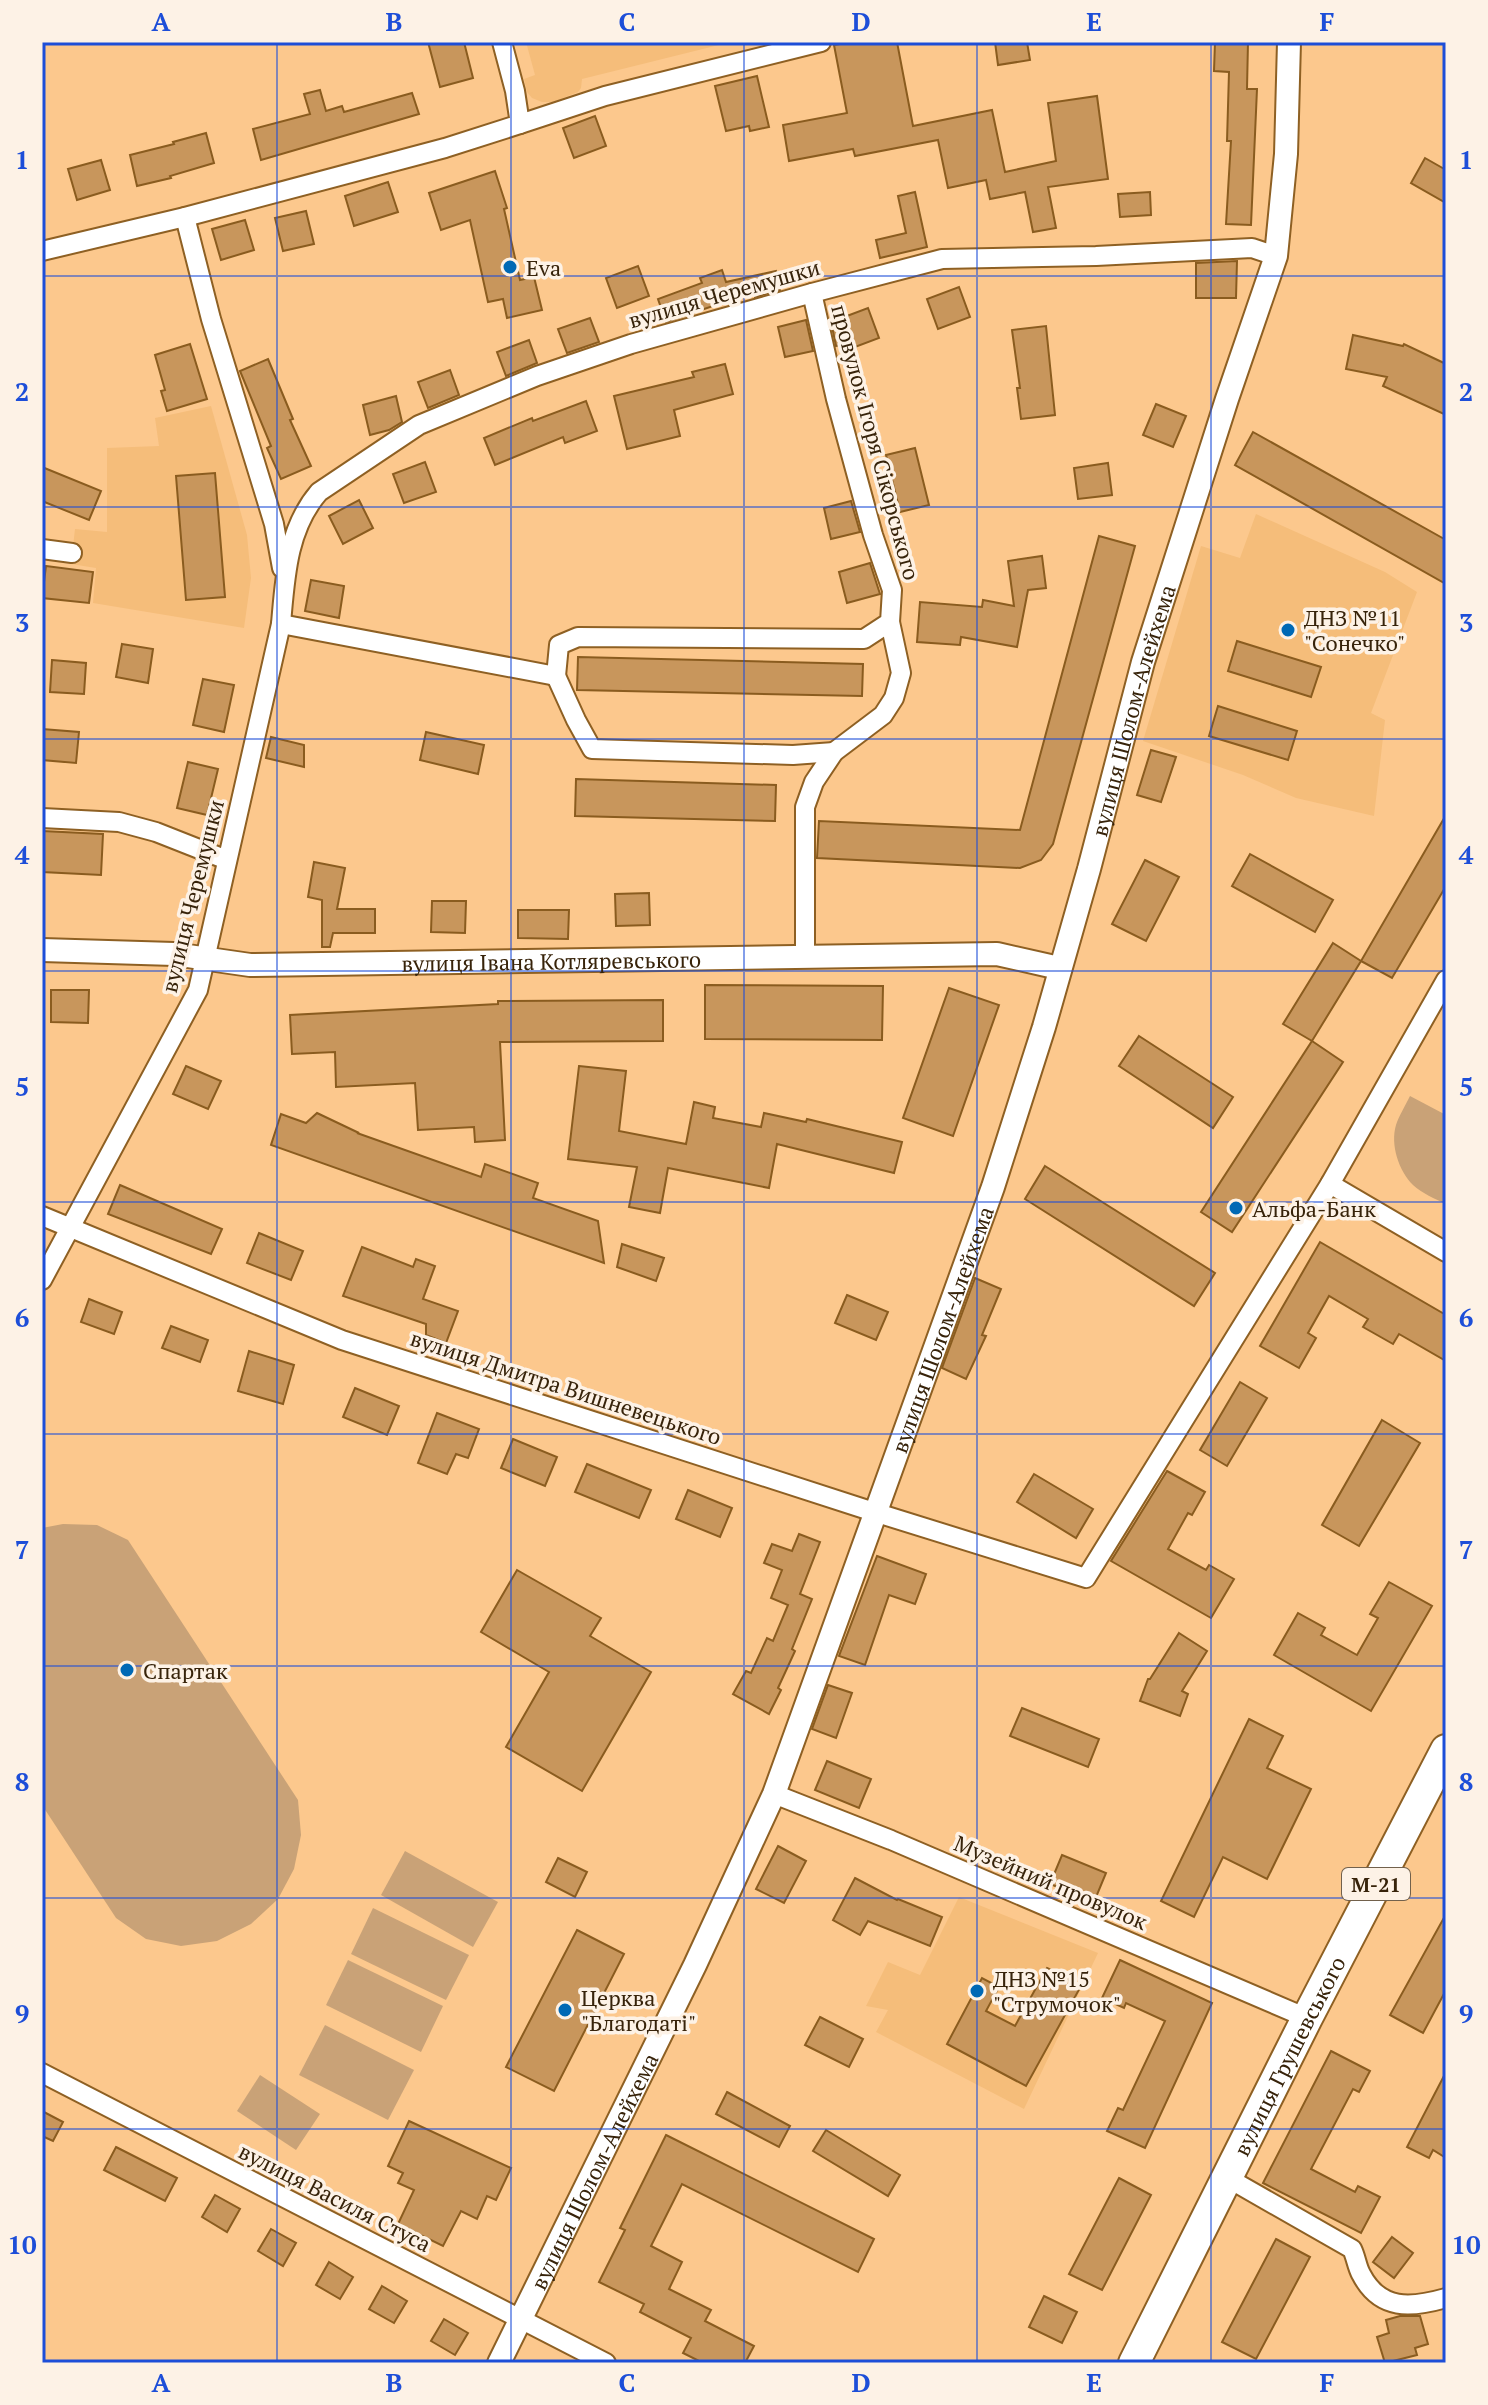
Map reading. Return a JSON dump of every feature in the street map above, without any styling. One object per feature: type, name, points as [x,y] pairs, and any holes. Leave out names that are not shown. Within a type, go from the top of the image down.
[{"type":"highway","name":"вулиця Грушевського","points":[[1134,2363],[1446,1750]]},
{"type":"street","points":[[502,42],[520,124]]},
{"type":"street","points":[[42,251],[185,217],[467,142],[605,96],[821,42]]},
{"type":"street","name":"вулиця Шолом-Алейхема","points":[[499,2363],[695,1965],[774,1794],[993,1187],[1044,1027],[1143,662],[1276,256],[1286,154],[1289,42]]},
{"type":"street","name":"вулиця Черемушки","points":[[185,217],[211,319],[274,524],[284,588]]},
{"type":"street","name":"вулиця Черемушки","points":[[42,1280],[198,990],[281,624],[284,588],[295,534],[309,503],[319,492],[419,425],[537,376],[631,344],[942,259],[1096,256],[1252,248],[1276,256]]},
{"type":"street","name":"провулок Ігоря Сікорського","points":[[812,293],[836,399],[873,535],[892,590],[890,622],[901,673],[894,698],[883,715],[834,752]]},
{"type":"street","points":[[42,549],[72,553]]},
{"type":"street","points":[[834,752],[793,755],[592,749],[556,676],[559,645],[578,637],[864,639],[890,622]]},
{"type":"street","points":[[281,624],[556,676]]},
{"type":"street","points":[[805,957],[805,807],[814,782],[834,752]]},
{"type":"street","points":[[42,818],[119,822],[156,832],[227,860]]},
{"type":"street","name":"вулиця Івана Котляревського","points":[[42,950],[174,954],[250,965],[997,954],[1059,968]]},
{"type":"street","points":[[1446,980],[1330,1184],[1446,1252]]},
{"type":"street","name":"вулиця Дмитра Вишневецького","points":[[42,1216],[342,1340],[1086,1578],[1330,1184]]},
{"type":"street","name":"Музейний провулок","points":[[774,1794],[891,1840],[1307,2018]]},
{"type":"street","name":"вулиця Василя Стуса","points":[[42,2073],[606,2363]]},
{"type":"street","points":[[1226,2177],[1352,2249],[1359,2271],[1380,2298],[1408,2306],[1446,2298]]},
{"type":"shaded area","points":[[526,42],[731,42],[582,79],[578,92],[553,102],[542,102],[527,92],[524,79],[535,75]]},
{"type":"shaded area","points":[[211,406],[247,535],[251,578],[244,628],[93,603],[96,568],[71,564],[75,529],[107,532],[107,448],[159,446],[155,418]]},
{"type":"shaded area","name":"ДНЗ №11 \"Сонечко\"","points":[[1256,514],[1385,572],[1417,592],[1371,713],[1385,720],[1374,816],[1296,798],[1243,775],[1143,741],[1201,546],[1240,558]]},
{"type":"shaded area","points":[[1410,1096],[1446,1115],[1446,1204],[1413,1185],[1397,1157],[1394,1133]]},
{"type":"shaded area","name":"Спартак","points":[[63,1524],[97,1525],[128,1540],[298,1800],[301,1835],[294,1869],[278,1899],[251,1924],[217,1941],[181,1946],[146,1939],[116,1918],[42,1805],[42,1528]]},
{"type":"shaded area","points":[[405,1851],[498,1902],[473,1947],[381,1895]]},
{"type":"shaded area","name":"ДНЗ №15 \"Струмочок\"","points":[[959,1897],[1098,1953],[1024,2109],[876,2032],[888,2010],[866,2006],[888,1962],[920,1975]]},
{"type":"shaded area","points":[[373,1908],[469,1955],[446,2000],[351,1954]]},
{"type":"shaded area","points":[[348,1960],[443,2006],[421,2052],[326,2005]]},
{"type":"shaded area","points":[[325,2025],[414,2070],[388,2120],[299,2075]]},
{"type":"shaded area","points":[[260,2075],[320,2114],[296,2150],[237,2111]]},
{"type":"building","points":[[428,42],[464,42],[473,78],[440,87]]},
{"type":"building","points":[[897,42],[913,126],[992,110],[1005,172],[1056,161],[1048,103],[1097,96],[1108,179],[1048,187],[1056,228],[1033,232],[1025,192],[990,199],[986,180],[948,188],[938,140],[855,156],[853,149],[789,161],[783,125],[847,113],[834,45]]},
{"type":"building","points":[[995,42],[1027,42],[1030,60],[998,65]]},
{"type":"building","points":[[1215,42],[1248,42],[1247,89],[1257,89],[1251,225],[1226,224],[1231,141],[1227,141],[1229,72],[1214,71]]},
{"type":"building","points":[[757,76],[769,127],[750,131],[749,126],[726,131],[715,86]]},
{"type":"building","points":[[320,90],[326,111],[342,106],[344,112],[412,93],[419,114],[261,160],[253,129],[310,114],[304,94]]},
{"type":"building","points":[[595,116],[606,146],[574,158],[563,128]]},
{"type":"building","points":[[206,133],[214,163],[137,186],[130,155]]},
{"type":"building","points":[[1425,158],[1446,170],[1446,203],[1411,183]]},
{"type":"building","points":[[101,160],[110,190],[77,200],[68,169]]},
{"type":"building","points":[[495,171],[507,208],[504,209],[520,280],[534,277],[542,310],[507,318],[503,299],[488,302],[470,220],[441,230],[429,193]]},
{"type":"building","points":[[388,182],[398,212],[354,226],[345,196]]},
{"type":"building","points":[[915,192],[927,247],[880,258],[876,240],[906,233],[898,196]]},
{"type":"building","points":[[1150,192],[1151,215],[1120,217],[1118,194]]},
{"type":"building","points":[[306,211],[314,244],[283,251],[275,218]]},
{"type":"building","points":[[245,220],[254,250],[221,260],[212,229]]},
{"type":"building","points":[[1237,261],[1236,298],[1196,298],[1196,263]]},
{"type":"building","points":[[638,266],[649,296],[617,308],[606,278]]},
{"type":"building","points":[[722,270],[726,282],[776,271],[780,290],[755,297],[754,292],[666,322],[658,299],[702,283],[700,278]]},
{"type":"building","points":[[959,287],[970,317],[938,329],[927,299]]},
{"type":"building","points":[[868,308],[879,338],[847,350],[844,344],[836,346],[831,322]]},
{"type":"building","points":[[590,318],[599,342],[567,353],[558,329]]},
{"type":"building","points":[[806,320],[813,351],[785,357],[778,327]]},
{"type":"building","points":[[1046,326],[1055,415],[1021,419],[1012,330]]},
{"type":"building","points":[[1353,335],[1404,344],[1446,364],[1446,415],[1383,386],[1387,377],[1346,369]]},
{"type":"building","points":[[529,340],[537,363],[506,376],[497,352]]},
{"type":"building","points":[[190,344],[207,399],[167,411],[161,391],[165,390],[155,355]]},
{"type":"building","points":[[268,359],[311,466],[281,479],[240,371]]},
{"type":"building","points":[[725,364],[733,394],[674,410],[680,436],[627,449],[614,396],[694,377],[692,372]]},
{"type":"building","points":[[450,370],[459,395],[428,408],[418,382]]},
{"type":"building","points":[[396,396],[402,422],[389,430],[370,435],[363,405]]},
{"type":"building","points":[[586,401],[597,431],[565,443],[563,437],[495,465],[484,438],[532,418],[533,421]]},
{"type":"building","points":[[1156,404],[1186,416],[1173,447],[1143,435]]},
{"type":"building","points":[[1253,432],[1446,540],[1446,584],[1235,465]]},
{"type":"building","points":[[915,448],[929,505],[900,512],[886,455]]},
{"type":"building","points":[[425,462],[436,492],[404,503],[393,474]]},
{"type":"building","points":[[1108,463],[1112,495],[1078,499],[1074,468]]},
{"type":"building","points":[[42,467],[101,491],[89,520],[42,501]]},
{"type":"building","points":[[215,473],[225,597],[186,600],[176,476]]},
{"type":"building","points":[[359,500],[373,528],[343,544],[329,516]]},
{"type":"building","points":[[851,501],[860,532],[831,539],[824,508]]},
{"type":"building","points":[[1099,536],[1135,546],[1053,844],[1041,860],[1020,868],[817,858],[819,821],[1020,830]]},
{"type":"building","points":[[1042,556],[1046,588],[1028,590],[1017,647],[961,637],[960,645],[917,642],[920,602],[982,607],[983,600],[1014,606],[1008,561]]},
{"type":"building","points":[[870,563],[880,594],[847,603],[839,572]]},
{"type":"building","points":[[46,566],[93,572],[89,603],[42,598]]},
{"type":"building","points":[[311,580],[344,586],[339,618],[305,611]]},
{"type":"building","points":[[1237,641],[1321,667],[1311,697],[1228,671]]},
{"type":"building","points":[[122,644],[153,649],[148,683],[116,677]]},
{"type":"building","points":[[578,657],[863,664],[862,696],[577,690]]},
{"type":"building","points":[[52,660],[86,663],[84,694],[50,692]]},
{"type":"building","points":[[203,679],[234,685],[224,732],[193,725]]},
{"type":"building","points":[[1218,706],[1297,731],[1288,760],[1209,736]]},
{"type":"building","points":[[42,729],[79,732],[76,763],[42,760]]},
{"type":"building","points":[[426,732],[484,745],[478,774],[420,760]]},
{"type":"building","points":[[271,737],[304,745],[304,767],[266,758]]},
{"type":"building","points":[[1151,750],[1176,757],[1161,802],[1137,795]]},
{"type":"building","points":[[188,762],[218,769],[207,815],[177,808]]},
{"type":"building","points":[[576,779],[776,785],[775,821],[575,816]]},
{"type":"building","points":[[1446,815],[1446,886],[1392,978],[1361,961]]},
{"type":"building","points":[[42,831],[103,834],[101,875],[42,872]]},
{"type":"building","points":[[1250,854],[1333,900],[1315,932],[1232,886]]},
{"type":"building","points":[[1145,860],[1179,877],[1146,941],[1112,924]]},
{"type":"building","points":[[314,862],[345,868],[337,909],[375,909],[375,933],[333,933],[330,947],[322,947],[322,900],[308,897]]},
{"type":"building","points":[[649,893],[650,925],[616,926],[615,894]]},
{"type":"building","points":[[432,901],[466,901],[465,933],[431,932]]},
{"type":"building","points":[[518,910],[569,910],[568,939],[518,938]]},
{"type":"building","points":[[1333,943],[1361,961],[1312,1041],[1283,1024]]},
{"type":"building","points":[[705,985],[883,986],[882,1040],[705,1039]]},
{"type":"building","points":[[949,988],[999,1005],[953,1136],[903,1118]]},
{"type":"building","points":[[51,990],[89,990],[88,1023],[51,1022]]},
{"type":"building","points":[[663,1000],[663,1041],[500,1042],[505,1140],[475,1142],[474,1127],[418,1130],[415,1083],[336,1087],[335,1052],[292,1054],[290,1015],[498,1004],[498,1001]]},
{"type":"building","points":[[1139,1036],[1233,1097],[1213,1128],[1119,1066]]},
{"type":"building","points":[[1312,1041],[1343,1062],[1232,1232],[1201,1212]]},
{"type":"building","points":[[186,1066],[221,1081],[208,1109],[173,1094]]},
{"type":"building","points":[[579,1066],[626,1071],[619,1131],[686,1144],[694,1102],[715,1107],[713,1118],[761,1127],[764,1113],[806,1122],[807,1119],[902,1142],[894,1173],[777,1144],[769,1188],[668,1168],[660,1213],[629,1207],[637,1167],[568,1159]]},
{"type":"building","points":[[317,1113],[357,1133],[481,1177],[485,1164],[538,1183],[533,1198],[598,1221],[604,1263],[271,1145],[281,1114],[306,1123]]},
{"type":"building","points":[[1045,1166],[1215,1273],[1194,1306],[1025,1199]]},
{"type":"building","points":[[120,1185],[222,1229],[211,1254],[108,1214]]},
{"type":"building","points":[[259,1233],[303,1251],[291,1280],[247,1263]]},
{"type":"building","points":[[1320,1242],[1446,1315],[1446,1361],[1399,1334],[1393,1344],[1363,1327],[1368,1319],[1329,1296],[1308,1333],[1316,1338],[1299,1368],[1260,1346]]},
{"type":"building","points":[[622,1244],[664,1258],[656,1281],[617,1267]]},
{"type":"building","points":[[362,1247],[413,1267],[416,1259],[435,1266],[423,1299],[458,1311],[446,1343],[426,1335],[426,1324],[343,1296]]},
{"type":"building","points":[[975,1278],[1001,1289],[982,1335],[986,1336],[966,1379],[942,1368]]},
{"type":"building","points":[[847,1295],[888,1312],[876,1340],[835,1323]]},
{"type":"building","points":[[89,1299],[122,1312],[114,1334],[81,1322]]},
{"type":"building","points":[[171,1326],[208,1340],[200,1362],[162,1348]]},
{"type":"building","points":[[249,1351],[294,1365],[283,1404],[238,1391]]},
{"type":"building","points":[[1240,1382],[1267,1398],[1227,1466],[1200,1450]]},
{"type":"building","points":[[355,1388],[399,1406],[387,1435],[343,1417]]},
{"type":"building","points":[[437,1413],[479,1429],[468,1458],[456,1454],[447,1474],[418,1463]]},
{"type":"building","points":[[1382,1420],[1420,1443],[1359,1546],[1322,1525]]},
{"type":"building","points":[[513,1439],[557,1457],[545,1486],[501,1468]]},
{"type":"building","points":[[587,1464],[651,1490],[639,1518],[575,1492]]},
{"type":"building","points":[[1167,1471],[1205,1492],[1192,1515],[1188,1513],[1168,1549],[1206,1570],[1209,1565],[1234,1579],[1211,1618],[1111,1561]]},
{"type":"building","points":[[1034,1474],[1093,1509],[1076,1538],[1017,1502]]},
{"type":"building","points":[[688,1490],[732,1508],[720,1537],[676,1519]]},
{"type":"building","points":[[799,1534],[820,1542],[800,1594],[812,1599],[792,1649],[795,1651],[778,1688],[781,1690],[769,1714],[733,1694],[746,1671],[751,1673],[767,1638],[773,1641],[788,1605],[771,1598],[782,1570],[764,1563],[772,1544],[792,1551]]},
{"type":"building","points":[[877,1556],[926,1574],[915,1604],[889,1595],[865,1665],[839,1656]]},
{"type":"building","points":[[517,1570],[601,1618],[590,1636],[651,1672],[582,1791],[506,1747],[549,1672],[481,1632]]},
{"type":"building","points":[[1389,1582],[1432,1606],[1371,1711],[1274,1655],[1298,1613],[1325,1628],[1321,1635],[1357,1655],[1378,1618],[1370,1614]]},
{"type":"building","points":[[1179,1633],[1207,1651],[1182,1691],[1188,1694],[1180,1716],[1140,1701],[1148,1679]]},
{"type":"building","points":[[828,1685],[852,1693],[836,1738],[812,1729]]},
{"type":"building","points":[[1022,1708],[1099,1739],[1088,1767],[1010,1736]]},
{"type":"building","points":[[1249,1719],[1283,1736],[1267,1768],[1311,1789],[1267,1879],[1223,1857],[1194,1917],[1161,1901]]},
{"type":"building","points":[[827,1761],[871,1779],[859,1808],[815,1790]]},
{"type":"building","points":[[778,1846],[806,1861],[784,1903],[756,1889]]},
{"type":"building","points":[[1062,1855],[1106,1873],[1094,1902],[1050,1884]]},
{"type":"building","points":[[558,1858],[587,1872],[575,1897],[546,1882]]},
{"type":"building","points":[[855,1878],[897,1900],[942,1917],[930,1946],[868,1921],[860,1935],[833,1920]]},
{"type":"building","points":[[1446,1914],[1446,1990],[1423,2033],[1390,2015]]},
{"type":"building","name":"Церква \"Благодаті\"","points":[[577,1930],[624,1954],[554,2091],[506,2067]]},
{"type":"building","points":[[1120,1960],[1212,2003],[1145,2148],[1107,2131],[1118,2108],[1123,2110],[1165,2021],[1126,2003],[1124,2008],[1102,1998]]},
{"type":"building","points":[[1047,1968],[1081,1986],[1026,2086],[947,2044],[982,1978],[999,1987],[986,2011],[1015,2026]]},
{"type":"building","points":[[820,2017],[863,2039],[849,2067],[805,2045]]},
{"type":"building","points":[[1331,2051],[1370,2071],[1359,2092],[1353,2089],[1311,2169],[1355,2192],[1358,2186],[1380,2197],[1361,2233],[1263,2183]]},
{"type":"building","points":[[1446,2072],[1446,2158],[1433,2150],[1429,2158],[1407,2147]]},
{"type":"building","points":[[727,2092],[790,2126],[779,2147],[716,2114]]},
{"type":"building","points":[[42,2111],[63,2122],[53,2141],[42,2136]]},
{"type":"building","points":[[409,2121],[511,2168],[496,2200],[487,2196],[477,2219],[461,2211],[443,2246],[398,2224],[414,2190],[398,2183],[403,2173],[388,2166]]},
{"type":"building","points":[[826,2130],[900,2175],[888,2196],[813,2151]]},
{"type":"building","points":[[666,2135],[874,2239],[858,2272],[682,2184],[651,2246],[682,2262],[669,2289],[711,2310],[705,2321],[754,2346],[745,2363],[703,2363],[683,2353],[691,2338],[640,2312],[644,2304],[599,2282],[625,2230],[620,2228]]},
{"type":"building","points":[[116,2147],[177,2178],[165,2201],[104,2170]]},
{"type":"building","points":[[1119,2178],[1151,2195],[1102,2290],[1069,2274]]},
{"type":"building","points":[[215,2195],[240,2209],[227,2232],[202,2217]]},
{"type":"building","points":[[271,2229],[296,2243],[283,2266],[258,2251]]},
{"type":"building","points":[[1392,2237],[1413,2253],[1394,2278],[1373,2262]]},
{"type":"building","points":[[1276,2239],[1310,2257],[1256,2359],[1222,2342]]},
{"type":"building","points":[[329,2262],[353,2277],[340,2299],[316,2285]]},
{"type":"building","points":[[382,2286],[407,2301],[394,2323],[369,2309]]},
{"type":"building","points":[[1044,2296],[1077,2312],[1062,2343],[1029,2327]]},
{"type":"building","points":[[1420,2316],[1428,2344],[1415,2348],[1417,2355],[1385,2363],[1377,2337],[1389,2333],[1386,2320]]},
{"type":"building","points":[[444,2319],[468,2333],[455,2355],[431,2341]]},
{"type":"place","name":"Eva","points":[[510,267]]},
{"type":"place","name":"ДНЗ №11 \"Сонечко\"","points":[[1288,630]]},
{"type":"place","name":"Альфа-Банк","points":[[1236,1208]]},
{"type":"place","name":"Спартак","points":[[127,1670]]},
{"type":"place","name":"ДНЗ №15 \"Струмочок\"","points":[[977,1991]]},
{"type":"place","name":"Церква \"Благодаті\"","points":[[565,2010]]}]
